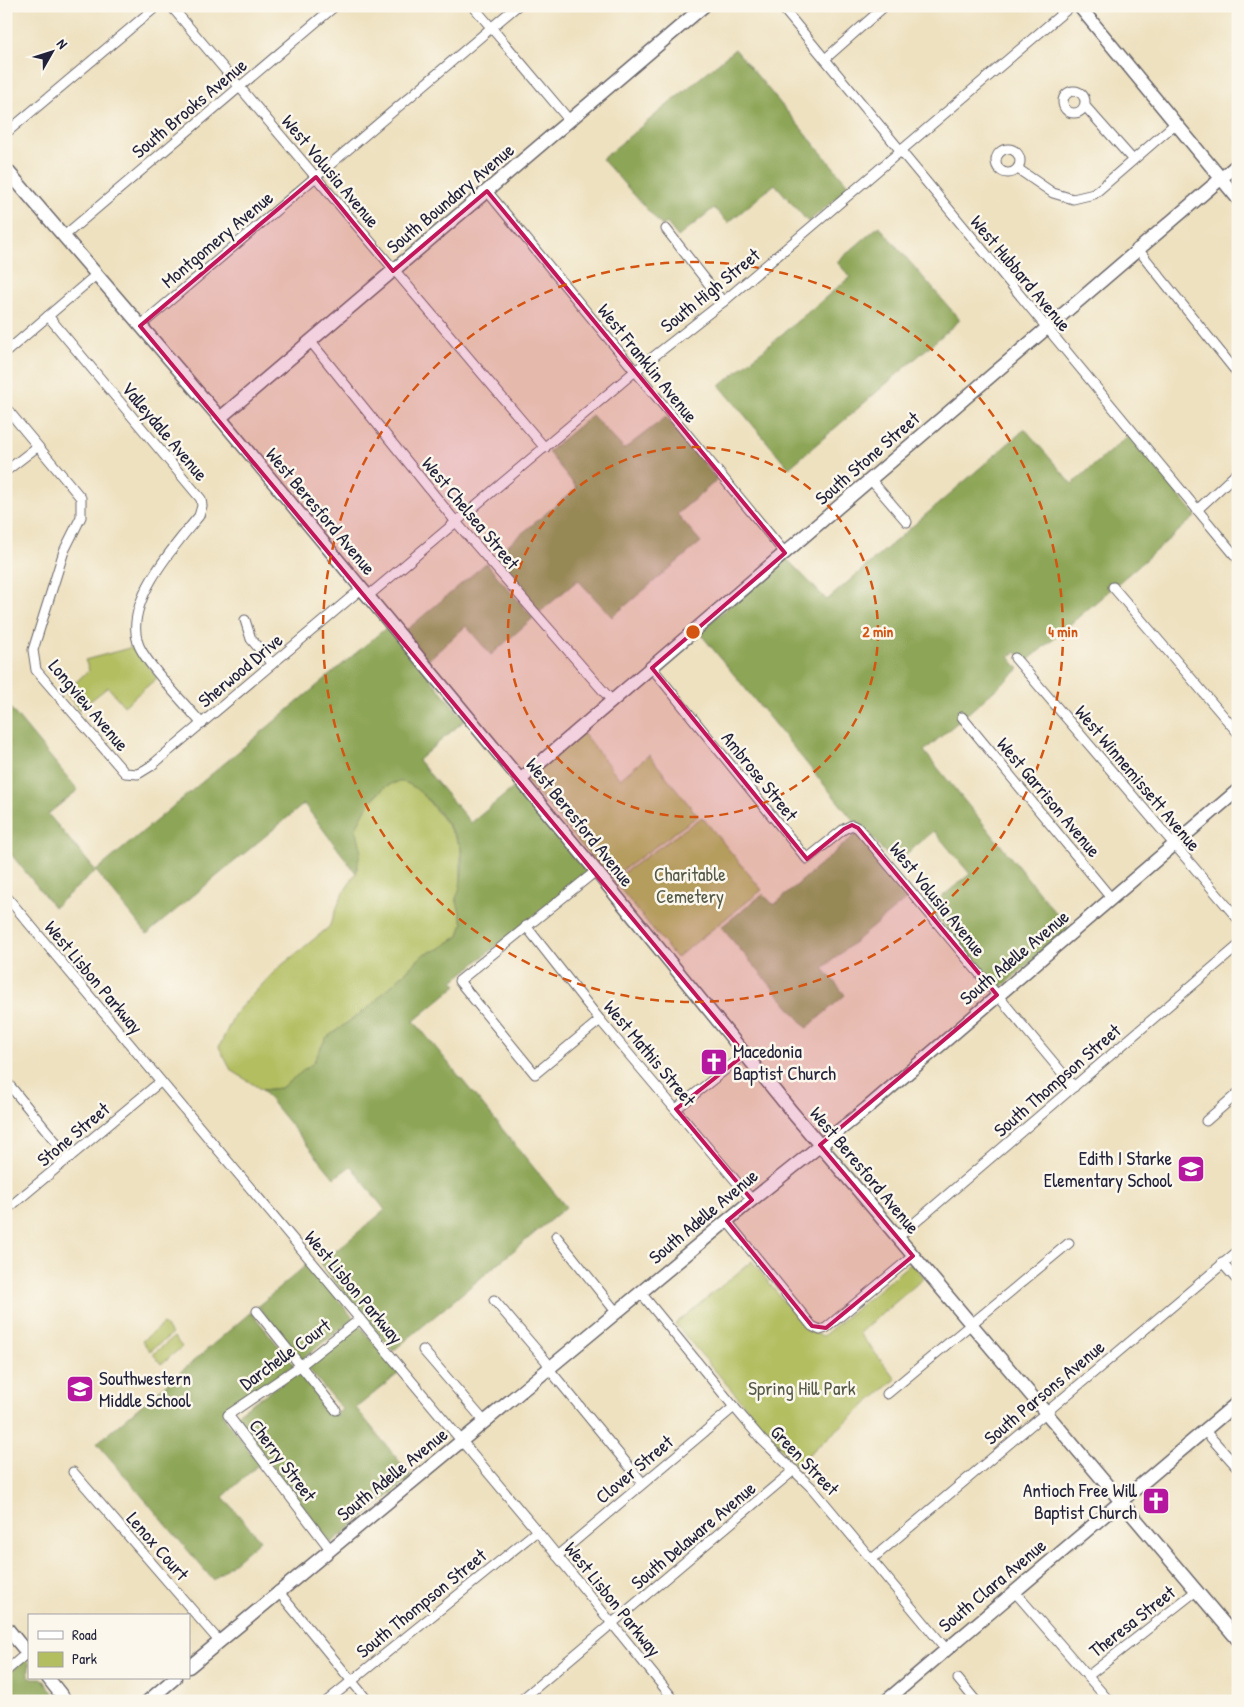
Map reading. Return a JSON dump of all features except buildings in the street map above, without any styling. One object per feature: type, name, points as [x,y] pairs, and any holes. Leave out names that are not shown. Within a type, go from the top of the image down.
[{"type":"street","points":[[6,133],[157,6]]},
{"type":"street","name":"West Volusia Avenue","points":[[171,6],[544,448]]},
{"type":"street","name":"South Brooks Avenue","points":[[64,236],[336,6]]},
{"type":"street","points":[[473,6],[570,121]]},
{"type":"street","name":"Montgomery Avenue","points":[[140,326],[517,6]]},
{"type":"street","name":"South Boundary Avenue","points":[[220,418],[704,6]]},
{"type":"street","name":"West Hubbard Avenue","points":[[782,6],[1238,559]]},
{"type":"street","points":[[825,60],[885,6]]},
{"type":"street","name":"South High Street","points":[[364,593],[456,522],[634,372],[724,302],[899,150],[1071,6]]},
{"type":"street","points":[[1079,6],[1238,199]]},
{"type":"street","points":[[1085,106],[1134,160]]},
{"type":"street","points":[[1018,169],[1053,193],[1074,199],[1094,194],[1176,123]]},
{"type":"street","name":"South Stone Street","points":[[520,780],[871,480],[1137,248],[1238,164]]},
{"type":"street","name":"West Beresford Avenue","points":[[6,169],[220,418],[596,871],[744,1054],[897,1238],[1238,1640]]},
{"type":"street","name":"West Franklin Avenue","points":[[487,191],[785,554]]},
{"type":"street","points":[[666,229],[724,302]]},
{"type":"street","points":[[1137,248],[1238,374]]},
{"type":"street","points":[[6,352],[96,275]]},
{"type":"street","name":"Valleydale Avenue","points":[[48,316],[201,499],[202,506],[199,516],[150,579],[138,614],[135,631],[142,652],[202,724]]},
{"type":"street","name":"West Chelsea Street","points":[[311,342],[456,522],[612,701]]},
{"type":"street","name":"Longview Avenue","points":[[6,408],[81,498],[81,517],[64,551],[32,650],[36,670],[125,773],[138,774]]},
{"type":"street","points":[[6,471],[37,446]]},
{"type":"street","points":[[1196,510],[1238,472]]},
{"type":"street","points":[[871,480],[907,522]]},
{"type":"street","points":[[1113,586],[1238,733]]},
{"type":"street","name":"Sherwood Drive","points":[[138,774],[151,766],[272,664],[364,593]]},
{"type":"street","points":[[245,620],[251,639],[272,664]]},
{"type":"street","name":"West Winnemissett Avenue","points":[[1015,658],[1238,919]]},
{"type":"street","name":"Ambrose Street","points":[[652,668],[807,860],[844,829],[852,825]]},
{"type":"street","name":"West Garrison Avenue","points":[[962,717],[1112,898]]},
{"type":"street","name":"South Adelle Avenue","points":[[190,1665],[278,1591],[462,1442],[752,1200],[867,1108],[1238,790]]},
{"type":"street","name":"West Volusia Avenue","points":[[852,825],[858,828],[1074,1087]]},
{"type":"street","points":[[596,871],[459,981],[535,1074],[600,1020]]},
{"type":"street","name":"West Lisbon Parkway","points":[[6,896],[9,906],[360,1319],[675,1701]]},
{"type":"street","name":"West Mathis Street","points":[[526,926],[600,1020],[752,1200]]},
{"type":"street","name":"South Thompson Street","points":[[897,1238],[1238,946]]},
{"type":"street","points":[[676,1109],[744,1054]]},
{"type":"street","points":[[6,1081],[69,1158]]},
{"type":"street","name":"Stone Street","points":[[6,1210],[160,1082]]},
{"type":"street","points":[[1206,1121],[1238,1093]]},
{"type":"street","points":[[727,1221],[812,1326],[820,1330],[826,1328],[913,1256]]},
{"type":"street","points":[[556,1236],[617,1312]]},
{"type":"street","points":[[887,1394],[1069,1243]]},
{"type":"street","name":"South Parsons Avenue","points":[[872,1559],[1238,1251]]},
{"type":"street","points":[[1222,1263],[1238,1281]]},
{"type":"street","name":"Green Street","points":[[641,1292],[762,1440],[812,1488],[946,1649]]},
{"type":"street","points":[[494,1300],[546,1361],[549,1369],[642,1482]]},
{"type":"street","points":[[257,1311],[336,1410]]},
{"type":"street","name":"Darchelle Court","points":[[228,1415],[300,1366],[360,1319]]},
{"type":"street","points":[[423,1350],[485,1422]]},
{"type":"street","name":"South Clara Avenue","points":[[886,1701],[1238,1402]]},
{"type":"street","name":"Clover Street","points":[[556,1556],[642,1482],[734,1407]]},
{"type":"street","name":"Cherry Street","points":[[228,1415],[330,1549]]},
{"type":"street","points":[[1204,1430],[1238,1468]]},
{"type":"street","name":"South Delaware Avenue","points":[[520,1701],[794,1470]]},
{"type":"street","name":"Lenox Court","points":[[73,1472],[219,1641]]},
{"type":"street","name":"South Thompson Street","points":[[327,1701],[536,1531]]},
{"type":"street","points":[[278,1591],[368,1701]]},
{"type":"street","points":[[1014,1591],[1109,1701]]},
{"type":"street","name":"Theresa Street","points":[[1088,1676],[1196,1591]]},
{"type":"street","points":[[6,1627],[28,1654],[6,1671]]},
{"type":"street","points":[[958,1679],[976,1701]]},
{"type":"street","points":[[50,1680],[66,1701]]},
{"type":"street","points":[[148,1701],[173,1680]]},
{"type":"highlighted area","points":[[316,177],[393,271],[487,191],[785,553],[652,668],[807,859],[844,829],[852,825],[858,828],[997,995],[820,1145],[913,1256],[826,1328],[812,1326],[727,1221],[752,1200],[676,1109],[745,1054],[140,326]]},
{"type":"green space","points":[[735,49],[850,187],[808,222],[775,184],[728,223],[714,208],[678,237],[667,223],[662,226],[602,159]]},
{"type":"green space","points":[[879,226],[960,320],[789,468],[720,386],[850,277],[837,262]]},
{"type":"green space","points":[[592,415],[624,449],[666,417],[717,480],[677,514],[701,542],[612,617],[578,580],[540,612],[493,557],[577,488],[548,452]]},
{"type":"green space","points":[[1025,429],[1072,484],[1129,435],[1196,516],[1117,584],[1114,581],[1107,586],[1110,590],[1025,663],[1016,652],[1009,657],[1019,669],[966,715],[963,711],[956,716],[959,721],[924,751],[1069,929],[998,990],[929,907],[970,874],[934,831],[894,864],[862,825],[853,820],[699,632],[786,558],[827,600]]},
{"type":"green space","points":[[486,563],[533,618],[491,655],[466,626],[427,661],[404,632]]},
{"type":"green space","points":[[387,627],[465,720],[418,760],[471,823],[518,784],[590,870],[453,981],[457,985],[414,1021],[566,1207],[393,1351],[320,1264],[385,1210],[351,1166],[334,1178],[262,1090],[281,1088],[313,1063],[326,1038],[368,1008],[424,954],[439,949],[459,936],[463,923],[456,898],[462,872],[460,845],[434,806],[415,788],[406,783],[390,784],[383,788],[372,800],[356,828],[361,848],[356,873],[304,804],[147,934],[96,871]]},
{"type":"green space","points":[[133,647],[157,678],[124,706],[108,687],[79,710],[65,692],[89,670],[85,660]]},
{"type":"green space","points":[[6,703],[78,790],[48,814],[96,871],[54,907],[6,848]]},
{"type":"green space","points":[[582,732],[620,779],[649,755],[698,816],[610,879],[526,780]]},
{"type":"green space","points":[[400,781],[415,786],[446,823],[461,847],[461,891],[456,898],[463,923],[459,936],[439,949],[424,954],[368,1008],[326,1038],[314,1063],[281,1088],[262,1090],[231,1070],[219,1047],[235,1013],[277,969],[329,927],[342,895],[356,873],[355,828],[369,803],[386,786]]},
{"type":"green space","name":"Charitable Cemetery","points":[[702,817],[762,890],[676,958],[613,880]]},
{"type":"green space","points":[[857,833],[909,897],[823,968],[845,995],[807,1028],[721,927],[763,894],[774,905]]},
{"type":"green space","name":"Spring Hill Park","points":[[752,1261],[806,1330],[823,1336],[912,1262],[924,1278],[859,1333],[896,1379],[796,1465],[675,1324]]},
{"type":"green space","points":[[307,1262],[354,1319],[301,1360],[258,1306],[304,1267]]},
{"type":"green space","points":[[251,1312],[294,1365],[222,1414],[259,1464],[223,1497],[260,1540],[213,1580],[97,1443]]},
{"type":"green space","points":[[163,1324],[172,1334],[150,1351],[142,1341]]},
{"type":"green space","points":[[359,1325],[399,1373],[356,1408],[412,1477],[331,1543],[234,1416],[299,1371],[336,1415],[342,1409],[306,1366]]},
{"type":"green space","points":[[174,1337],[182,1347],[161,1364],[153,1354]]},
{"type":"green space","points":[[26,1659],[28,1661],[28,1680],[44,1680],[60,1701],[6,1701],[6,1676]]},
{"type":"place","name":"Macedonia Baptist Church","points":[[714,1062]]},
{"type":"place","name":"Edith I Starke Elementary School","points":[[1191,1169]]},
{"type":"place","name":"Southwestern Middle School","points":[[80,1389]]},
{"type":"place","name":"Antioch Free Will Baptist Church","points":[[1156,1501]]}]
